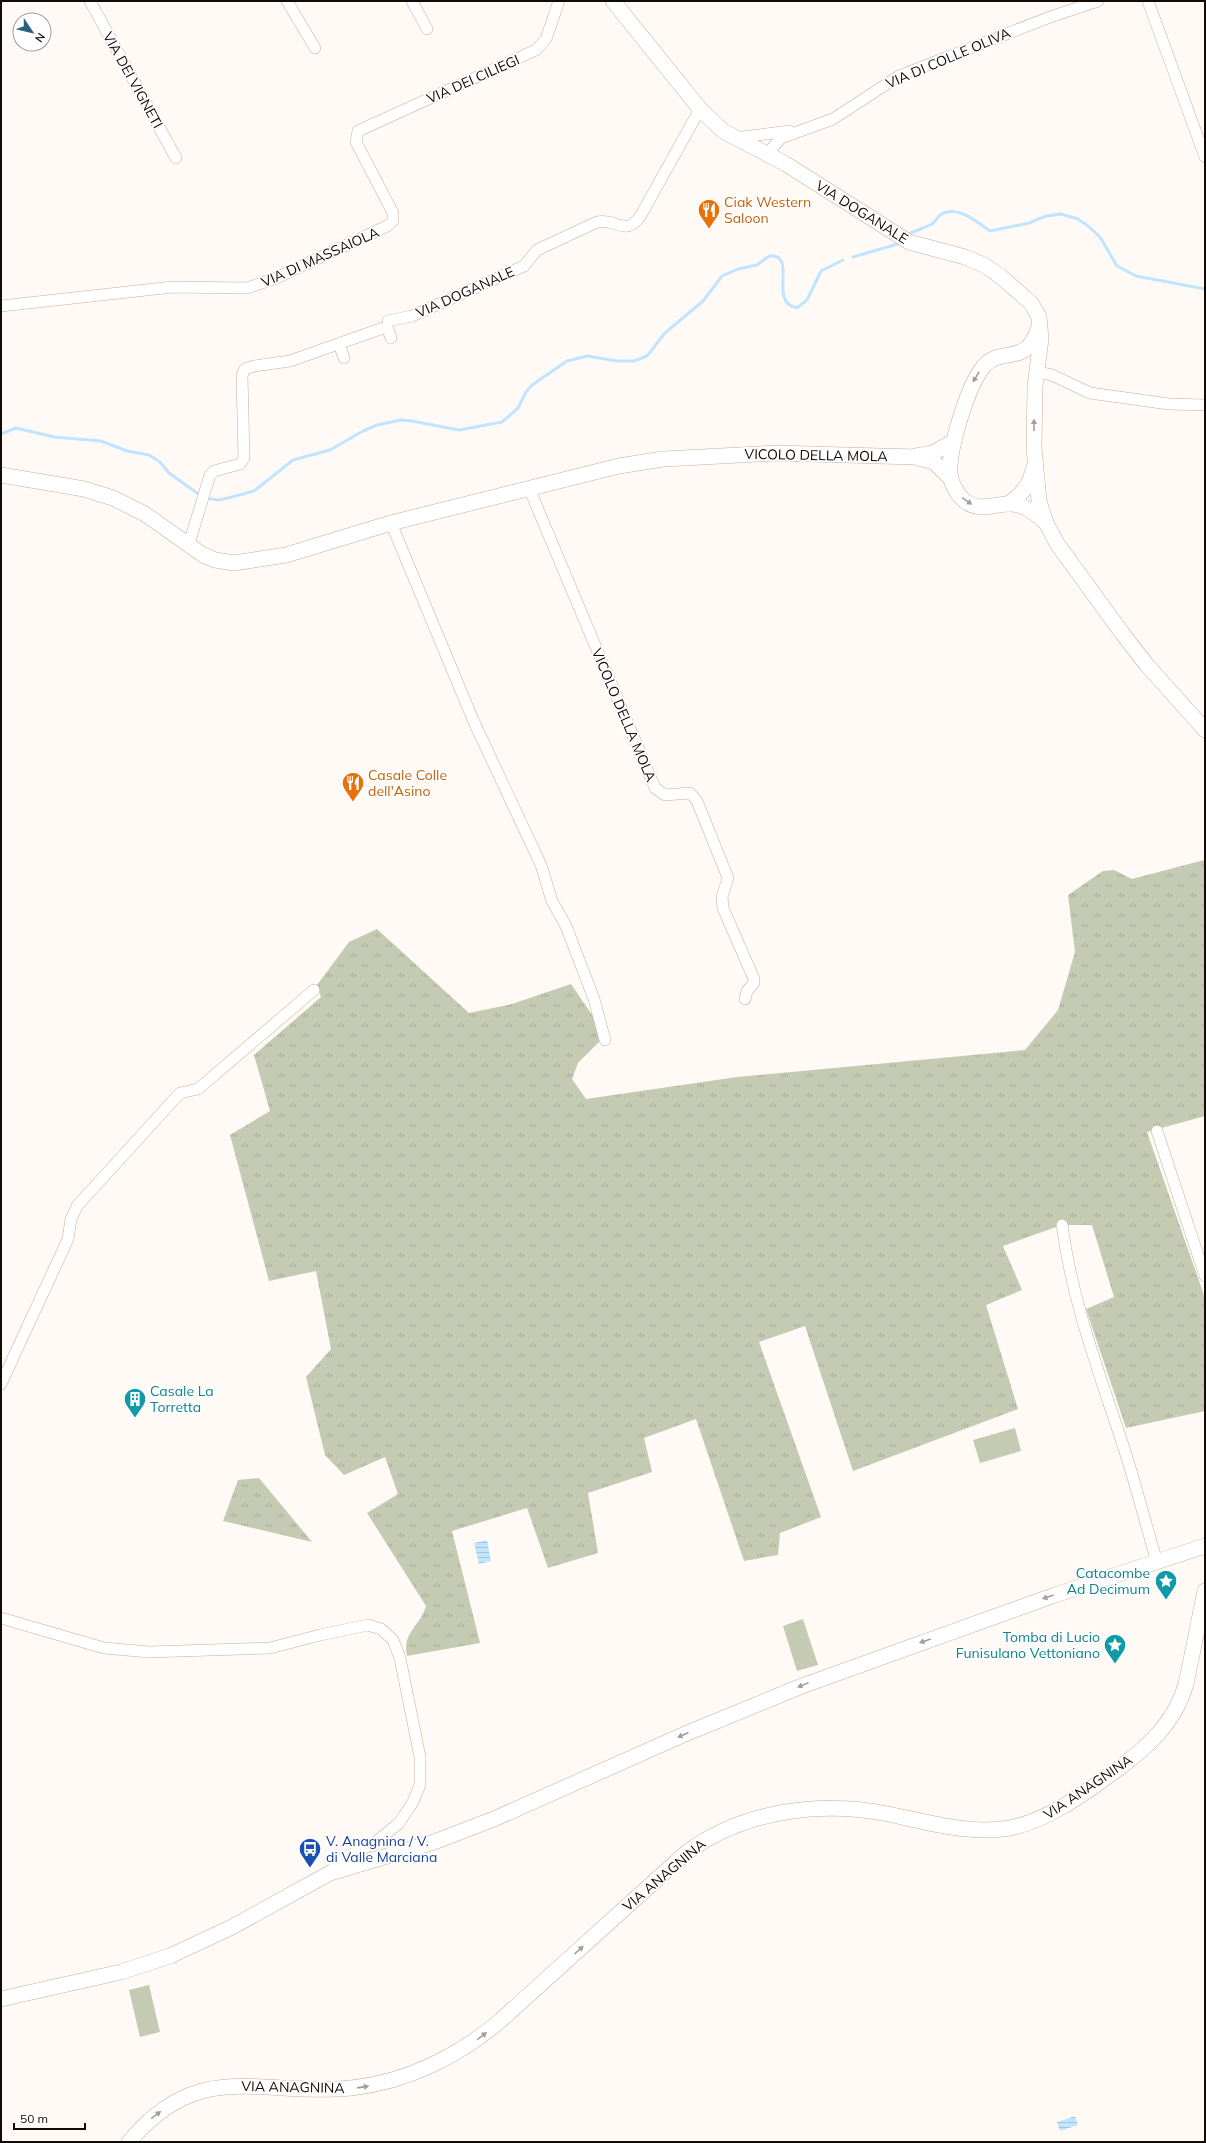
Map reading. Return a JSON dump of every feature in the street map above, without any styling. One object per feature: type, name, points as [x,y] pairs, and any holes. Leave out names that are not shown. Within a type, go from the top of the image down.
[{"type":"main road","name":"VIA DOGANALE","points":[[613,1],[700,109],[716,126],[735,138],[767,154],[906,241],[923,248],[971,260],[992,271],[1031,303],[1037,311],[1040,323]]},
{"type":"main road","points":[[951,479],[950,471],[954,440],[975,378],[989,362],[1028,349],[1034,340],[1040,323]]},
{"type":"main road","points":[[1040,323],[1041,339],[1036,379],[1034,464],[1039,501],[1046,523],[1058,545],[1122,633],[1146,664],[1205,730]]},
{"type":"main road","points":[[1007,357],[1018,358],[1030,367],[1036,379]]},
{"type":"main road","name":"VICOLO DELLA MOLA","points":[[915,457],[933,453],[954,440]]},
{"type":"main road","name":"VICOLO DELLA MOLA","points":[[1,475],[84,489],[112,498],[145,514],[188,547],[215,560],[234,563],[278,556],[391,523],[619,466],[663,459],[776,453],[915,457],[934,462],[951,479],[956,491],[965,501],[975,506],[993,507],[1008,504],[1027,508],[1046,523]]},
{"type":"main road","points":[[1008,504],[1024,490],[1031,480],[1034,464]]},
{"type":"main road","points":[[1,1999],[115,1973],[170,1956],[232,1927],[330,1873],[370,1859],[434,1842],[494,1819],[685,1734],[822,1678],[1048,1597],[1205,1546]]},
{"type":"main road","points":[[1120,1574],[1205,1556]]},
{"type":"main road","name":"VIA ANAGNINA","points":[[128,2142],[150,2120],[171,2104],[188,2096],[207,2090],[241,2085],[327,2090],[360,2087],[397,2079],[446,2058],[475,2041],[501,2020],[677,1861],[704,1840],[734,1826],[788,1812],[829,1808],[875,1811],[977,1830],[1010,1828],[1042,1818],[1065,1805],[1120,1767],[1147,1746],[1164,1728],[1183,1694],[1205,1591]]},
{"type":"street","name":"VIA DEI VIGNETI","points":[[90,1],[176,158]]},
{"type":"street","points":[[287,1],[315,48]]},
{"type":"street","points":[[412,1],[427,29]]},
{"type":"street","name":"VIA DEI CILIEGI","points":[[360,130],[536,50],[546,39],[560,1]]},
{"type":"street","name":"VIA DI COLLE OLIVA","points":[[767,154],[781,138],[838,116],[879,87],[899,76],[1050,17],[1098,1]]},
{"type":"street","points":[[1148,1],[1205,157]]},
{"type":"street","name":"VIA DOGANALE","points":[[388,321],[412,316],[524,266],[537,250],[597,222],[605,222],[626,227],[632,225],[641,215],[700,109]]},
{"type":"street","name":"VIA DI COLLE OLIVA","points":[[735,138],[805,128]]},
{"type":"street","name":"VIA DI MASSAIOLA","points":[[1,306],[173,287],[247,288],[274,280],[367,237],[390,225],[394,216],[356,142],[356,135],[360,130]]},
{"type":"street","points":[[188,547],[206,482],[214,471],[240,464],[244,458],[242,375],[245,369],[254,366],[290,361],[384,328],[388,330],[391,338]]},
{"type":"street","points":[[339,344],[344,358]]},
{"type":"street","points":[[1036,379],[1052,375],[1090,393],[1169,404],[1205,405]]},
{"type":"street","name":"VICOLO DELLA MOLA","points":[[529,488],[655,788],[665,795],[690,794],[697,801],[728,878],[722,897],[723,908],[754,979],[754,983],[747,991],[745,999]]},
{"type":"street","points":[[391,523],[474,722],[541,865],[552,901],[566,926],[594,999],[605,1040]]},
{"type":"street","points":[[1,1384],[68,1238],[71,1219],[77,1206],[180,1093],[198,1089],[314,990]]},
{"type":"street","points":[[1157,1131],[1205,1276]]},
{"type":"street","points":[[1062,1225],[1069,1270],[1080,1312],[1125,1450],[1157,1562]]},
{"type":"street","points":[[1,1618],[104,1648],[149,1652],[270,1648],[320,1635],[368,1625],[381,1630],[393,1640],[400,1658],[420,1757],[420,1786],[409,1811],[399,1823],[376,1842],[338,1861],[330,1873]]},
{"type":"green space","points":[[1204,860],[1205,1116],[1147,1132],[1205,1298],[1205,1411],[1126,1428],[1086,1309],[1114,1297],[1092,1225],[1062,1225],[1003,1246],[1022,1290],[986,1305],[1018,1409],[853,1471],[805,1326],[759,1342],[821,1517],[780,1533],[778,1555],[744,1561],[696,1419],[644,1438],[652,1472],[588,1493],[598,1553],[548,1568],[527,1508],[452,1531],[480,1643],[407,1656],[406,1648],[409,1635],[420,1619],[426,1606],[367,1513],[398,1494],[385,1457],[344,1475],[325,1455],[306,1377],[331,1349],[316,1271],[269,1281],[230,1135],[270,1111],[254,1055],[321,997],[317,985],[349,942],[377,929],[469,1013],[512,1004],[571,984],[597,1022],[601,1040],[578,1063],[572,1079],[586,1099],[737,1077],[1025,1050],[1058,1010],[1075,952],[1068,895],[1103,871],[1114,870],[1132,879]]},
{"type":"green space","points":[[1015,1428],[1021,1451],[980,1463],[973,1440]]},
{"type":"green space","points":[[259,1478],[312,1542],[223,1521],[238,1480]]},
{"type":"green space","points":[[803,1619],[818,1665],[797,1671],[783,1626]]},
{"type":"green space","points":[[149,1985],[160,2032],[140,2037],[129,1990]]},
{"type":"water","points":[[487,1540],[491,1561],[479,1564],[474,1543]]},
{"type":"water","points":[[1075,2116],[1078,2125],[1060,2131],[1057,2122]]},
{"type":"waterway","points":[[909,234],[932,224],[940,215],[946,212],[960,213],[973,219],[990,231],[1029,223],[1046,216],[1061,214],[1078,219],[1088,226],[1100,237],[1117,266],[1136,276],[1205,289]]},
{"type":"waterway","points":[[853,257],[898,244]]},
{"type":"waterway","points":[[1,434],[16,428],[54,437],[101,441],[127,451],[149,455],[160,462],[169,473],[204,498],[219,500],[254,491],[293,460],[330,450],[363,431],[377,425],[401,420],[459,430],[502,422],[518,408],[526,392],[532,385],[567,361],[587,356],[617,361],[634,361],[647,356],[665,333],[703,301],[722,276],[738,269],[757,265],[769,256],[778,257],[782,262],[784,297],[788,304],[797,308],[807,300],[821,271],[843,260]]},
{"type":"place","name":"Ciak Western Saloon","points":[[709,230]]},
{"type":"place","name":"Casale Colle dell'Asino","points":[[353,802]]},
{"type":"place","name":"Casale La Torretta","points":[[135,1418]]},
{"type":"place","name":"Catacombe Ad Decimum","points":[[1166,1600]]},
{"type":"place","name":"Tomba di Lucio Funisulano Vettoniano","points":[[1115,1664]]},
{"type":"place","name":"V. Anagnina / V. di Valle Marciana","points":[[310,1868]]}]
